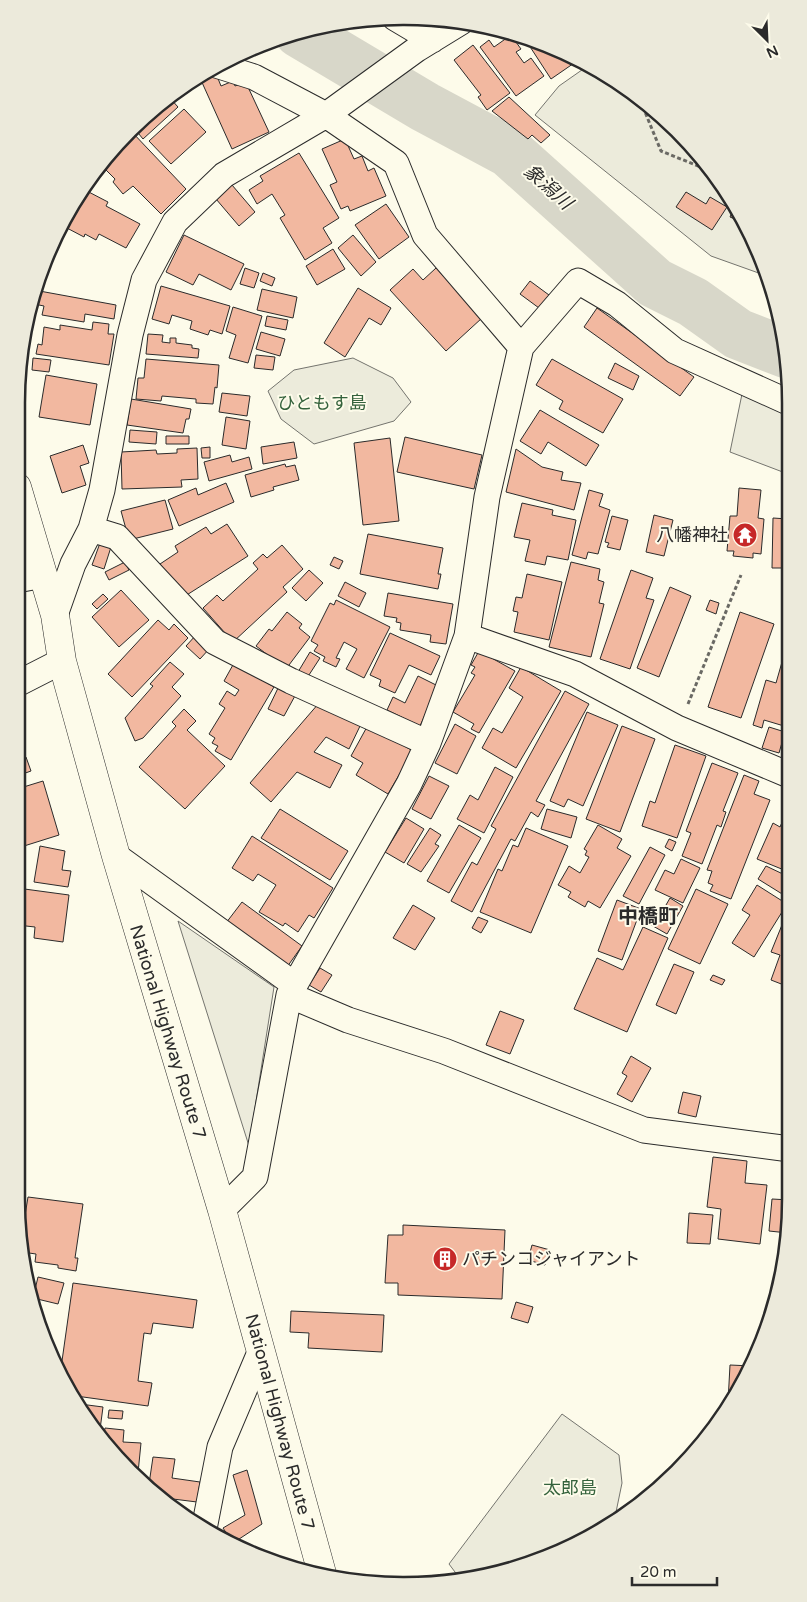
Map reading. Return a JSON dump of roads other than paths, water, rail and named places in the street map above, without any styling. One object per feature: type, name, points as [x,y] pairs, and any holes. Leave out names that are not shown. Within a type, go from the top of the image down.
[{"type":"highway","name":"National Highway Route 7","points":[[25,543],[30,578],[55,615],[62,661],[116,856],[222,1210],[320,1568]]},
{"type":"street","points":[[403,25],[425,44]]},
{"type":"street","points":[[55,615],[73,564],[91,529],[102,490],[130,335],[144,280],[175,222],[224,175],[326,115],[425,44],[451,28]]},
{"type":"street","points":[[226,69],[254,78],[326,115],[396,163],[425,235],[521,347]]},
{"type":"street","points":[[222,1210],[256,1177],[292,990],[408,784],[428,743],[467,636],[487,498],[521,347],[578,281],[617,304],[675,351],[782,399]]},
{"type":"street","points":[[91,529],[117,537],[215,642],[291,681],[428,743]]},
{"type":"street","points":[[467,636],[575,674],[678,728],[782,773]]},
{"type":"street","points":[[25,680],[62,661]]},
{"type":"street","points":[[116,856],[292,990],[348,1020],[444,1051],[644,1130],[782,1148]]},
{"type":"street","points":[[203,1519],[220,1447],[261,1350]]},
{"type":"waterway","name":"象潟川","points":[[308,37],[425,107],[509,152],[655,283],[693,302],[738,334],[778,350]]},
{"type":"place","name":"八幡神社","points":[[745,535]]},
{"type":"place","name":"パチンコジャイアント","points":[[445,1259]]},
{"type":"district","name":"中橋町","points":[[648,917]]},
{"type":"park label","name":"ひともす島","points":[[322,403]]},
{"type":"park label","name":"太郎島","points":[[570,1488]]}]
